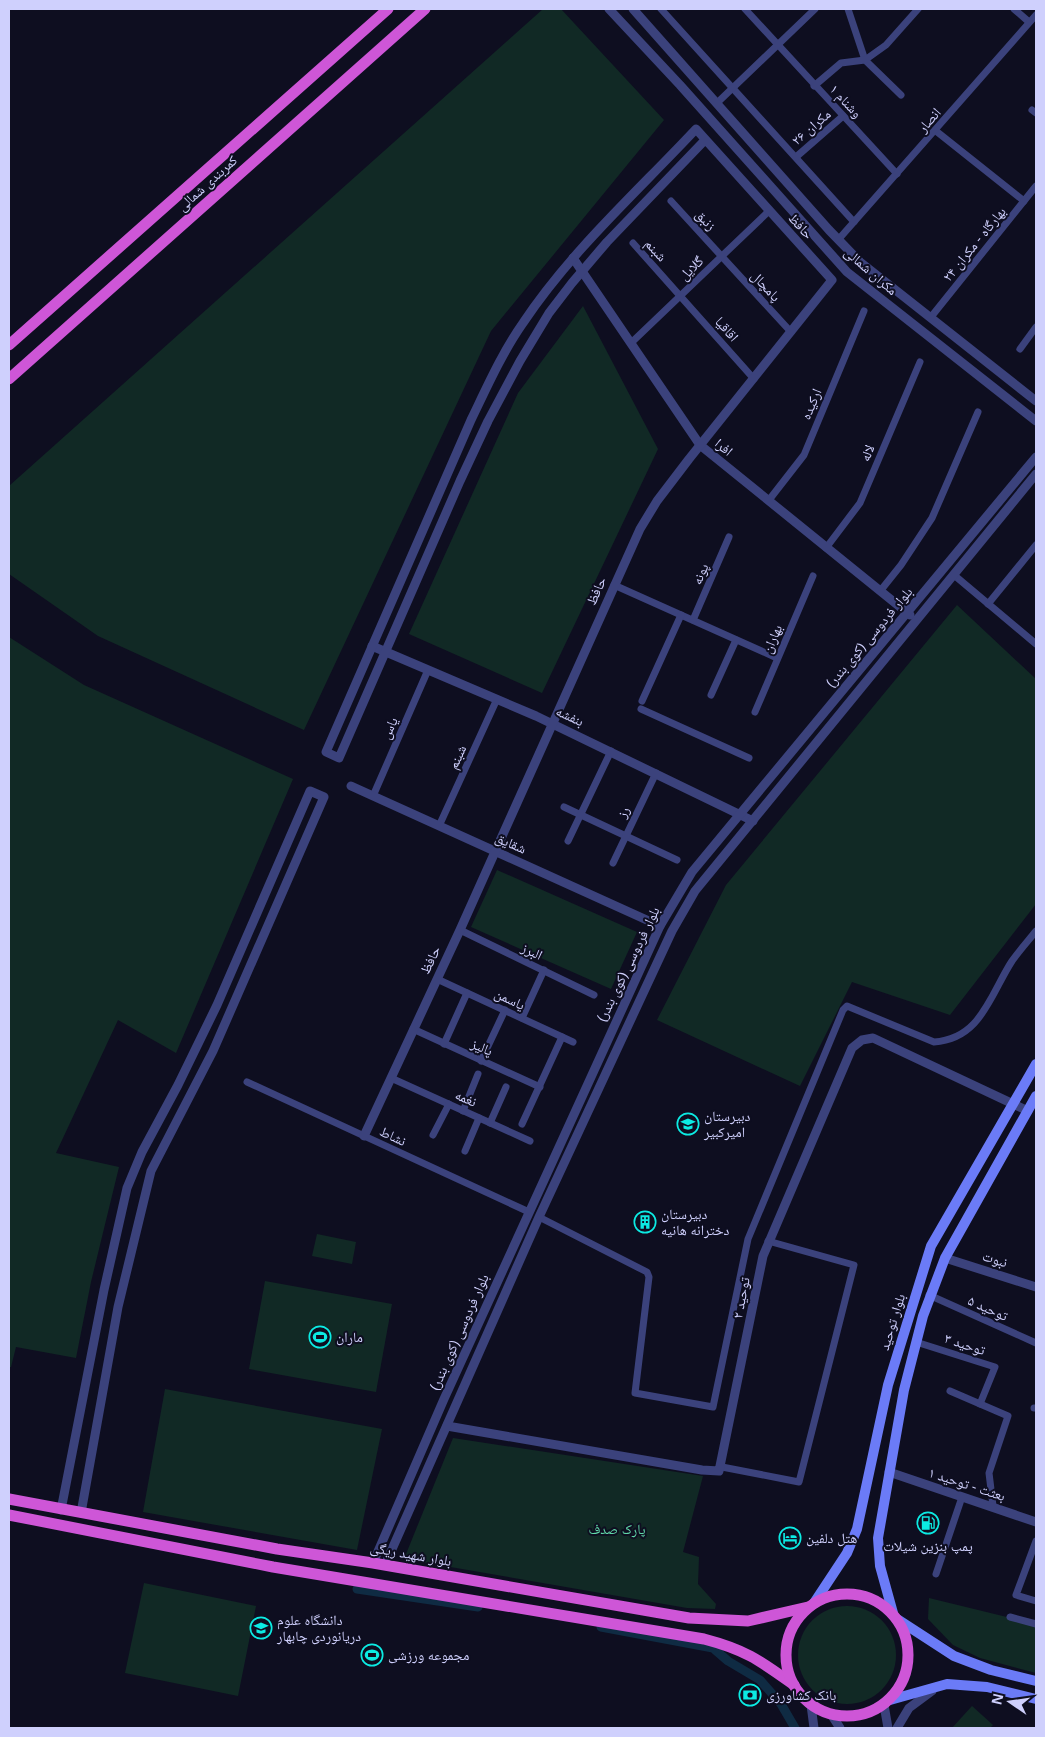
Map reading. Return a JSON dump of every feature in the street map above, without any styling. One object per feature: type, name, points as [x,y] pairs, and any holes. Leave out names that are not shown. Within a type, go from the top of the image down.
[{"type":"highway","points":[[9,345],[388,9]]},
{"type":"highway","name":"کمربندی شمالی","points":[[9,379],[425,9]]},
{"type":"highway","name":"بلوار شهید ریگی","points":[[9,1499],[277,1549],[385,1565],[689,1618],[748,1621],[811,1605]]},
{"type":"highway","points":[[9,1515],[273,1567],[704,1639],[736,1647],[749,1654],[794,1685],[811,1705],[831,1714],[842,1716],[864,1714],[887,1702],[901,1686],[907,1669],[909,1652],[906,1634],[895,1616],[872,1598],[855,1594],[830,1596],[811,1605],[798,1618],[787,1644],[788,1672],[794,1685]]},
{"type":"main road","name":"بلوار توحید","points":[[811,1605],[846,1553],[857,1529],[888,1385],[931,1246],[1036,1064]]},
{"type":"main road","name":"بلوار توحید","points":[[895,1616],[880,1566],[878,1550],[889,1472],[916,1342],[944,1258],[1036,1096]]},
{"type":"main road","points":[[895,1616],[954,1656],[991,1670],[1036,1681]]},
{"type":"main road","points":[[887,1702],[947,1684],[988,1687],[1036,1699]]},
{"type":"street","name":"مکران شمالی","points":[[608,9],[680,84],[847,272],[1036,421]]},
{"type":"street","name":"مکران شمالی","points":[[631,9],[838,240],[860,262],[1036,401]]},
{"type":"street","points":[[618,19],[631,9]]},
{"type":"street","points":[[661,9],[854,222]]},
{"type":"street","name":"وشنام ۱","points":[[745,9],[896,174]]},
{"type":"street","points":[[802,9],[805,17]]},
{"type":"street","points":[[717,103],[815,9]]},
{"type":"street","points":[[848,9],[865,60],[901,95]]},
{"type":"street","points":[[814,86],[841,63],[865,60],[886,45],[918,9]]},
{"type":"street","points":[[1014,9],[1029,22]]},
{"type":"street","name":"انصار","points":[[838,240],[936,131],[1036,14]]},
{"type":"street","name":"مکران ۲۶","points":[[796,157],[842,116]]},
{"type":"street","name":"حافظ","points":[[364,1136],[460,930],[631,548],[657,501],[832,280],[696,129],[573,258]]},
{"type":"street","points":[[936,131],[1024,201]]},
{"type":"street","points":[[573,258],[523,322],[496,367],[326,752],[339,758],[488,421],[520,361],[549,313],[607,242],[705,140]]},
{"type":"street","name":"بهارگاه - مکران ۲۴","points":[[931,317],[1036,186]]},
{"type":"street","name":"زنبق","points":[[671,201],[722,256]]},
{"type":"street","name":"گلایل","points":[[631,343],[769,211]]},
{"type":"street","name":"شبنم","points":[[633,243],[681,295]]},
{"type":"street","name":"پامچال","points":[[722,256],[791,332]]},
{"type":"street","name":"افرا","points":[[573,258],[700,445],[917,620]]},
{"type":"street","name":"اقاقیا","points":[[681,295],[754,379]]},
{"type":"street","name":"ارکیده","points":[[769,500],[804,455],[864,311]]},
{"type":"street","points":[[1020,349],[1036,327]]},
{"type":"street","name":"لاله","points":[[826,548],[860,503],[920,362]]},
{"type":"street","points":[[881,590],[901,565],[932,518],[978,412]]},
{"type":"street","name":"بلوار فردوسی (کوی بندر)","points":[[373,1563],[423,1446],[592,1072],[660,926],[692,872],[1036,457]]},
{"type":"street","name":"بلوار فردوسی (کوی بندر)","points":[[385,1565],[539,1217],[672,931],[695,891],[1036,474]]},
{"type":"street","name":"پونه","points":[[694,620],[729,537]]},
{"type":"street","points":[[988,604],[1036,545]]},
{"type":"street","points":[[954,575],[1036,644]]},
{"type":"street","name":"بهاران","points":[[755,712],[812,576]]},
{"type":"street","points":[[614,584],[777,658]]},
{"type":"street","points":[[642,701],[681,615]]},
{"type":"street","points":[[711,695],[736,640]]},
{"type":"street","name":"بنفشه","points":[[372,646],[553,724],[656,772],[753,821]]},
{"type":"street","name":"یاس","points":[[373,796],[428,670]]},
{"type":"street","name":"شبنم","points":[[439,826],[497,699]]},
{"type":"street","points":[[641,709],[749,758]]},
{"type":"street","points":[[568,841],[611,751]]},
{"type":"street","name":"رز","points":[[613,863],[656,772]]},
{"type":"street","name":"شقایق","points":[[351,786],[660,926]]},
{"type":"street","points":[[61,1510],[104,1290],[127,1188],[142,1152],[178,1085],[217,1005],[310,791],[324,797],[213,1051],[158,1156],[145,1193],[118,1307],[80,1513]]},
{"type":"street","points":[[564,807],[677,860]]},
{"type":"street","points":[[256,914],[269,922]]},
{"type":"street","points":[[660,926],[672,931]]},
{"type":"street","name":"البرز","points":[[460,930],[594,994]]},
{"type":"street","points":[[529,1212],[647,1272],[649,1277],[635,1393],[713,1407],[748,1239],[843,1010],[847,1006],[934,1042],[948,1041],[973,1027],[1012,961],[1036,931]]},
{"type":"street","points":[[522,1018],[544,970]]},
{"type":"street","name":"یاسمن","points":[[436,979],[573,1042]]},
{"type":"street","points":[[444,1044],[467,993]]},
{"type":"street","points":[[481,1061],[505,1010]]},
{"type":"street","name":"پالیز","points":[[414,1029],[540,1087]]},
{"type":"street","points":[[522,1124],[562,1037]]},
{"type":"street","name":"توحید ۲","points":[[722,1467],[768,1241],[852,1048],[862,1040],[873,1038],[882,1041],[1028,1111]]},
{"type":"street","points":[[592,1072],[604,1077]]},
{"type":"street","points":[[463,1110],[478,1074]]},
{"type":"street","name":"نغمه","points":[[391,1078],[530,1141]]},
{"type":"street","name":"نشاط","points":[[247,1082],[529,1212]]},
{"type":"street","points":[[490,1123],[506,1087]]},
{"type":"street","points":[[433,1135],[449,1104]]},
{"type":"street","points":[[465,1150],[479,1118]]},
{"type":"street","points":[[127,1188],[145,1193]]},
{"type":"street","points":[[447,1426],[714,1472],[719,1471],[722,1467],[799,1482],[854,1265],[768,1241]]},
{"type":"street","name":"نبوت","points":[[944,1258],[1036,1286]]},
{"type":"street","name":"توحید ۵","points":[[930,1296],[1036,1343]]},
{"type":"street","name":"توحید ۳","points":[[916,1342],[995,1367],[980,1404]]},
{"type":"street","points":[[950,1391],[1008,1416],[989,1473],[993,1506]]},
{"type":"street","points":[[423,1446],[436,1452]]},
{"type":"street","name":"بعثت - توحید ۱","points":[[889,1472],[1036,1522]]},
{"type":"street","points":[[67,1484],[84,1488]]},
{"type":"street","points":[[936,1574],[962,1496]]},
{"type":"street","points":[[1036,1541],[1016,1595],[1036,1600]]},
{"type":"street","points":[[379,1548],[383,1554],[390,1554]]},
{"type":"street","points":[[1010,1618],[1036,1624]]},
{"type":"street","points":[[897,1728],[903,1716],[916,1701],[938,1687]]},
{"type":"street","points":[[887,1702],[888,1728]]},
{"type":"street","points":[[811,1705],[814,1728]]},
{"type":"street","points":[[831,1714],[840,1728]]},
{"type":"green space","points":[[543,9],[561,9],[664,120],[491,331],[304,730],[98,636],[9,574],[9,486]]},
{"type":"green space","points":[[583,306],[658,449],[542,693],[409,634],[518,393]]},
{"type":"green space","points":[[957,605],[1036,679],[1036,904],[950,1015],[852,982],[800,1086],[657,1020],[726,885]]},
{"type":"green space","points":[[9,637],[84,685],[293,779],[176,1053],[118,1020],[56,1153],[119,1167],[91,1282],[76,1358],[16,1347],[11,1367],[9,1367]]},
{"type":"green space","points":[[497,870],[637,932],[611,989],[471,927]]},
{"type":"green space","points":[[317,1234],[356,1242],[352,1264],[312,1256]]},
{"type":"green space","name":"ماران","points":[[265,1281],[392,1304],[376,1392],[249,1369]]},
{"type":"green space","points":[[165,1389],[382,1429],[357,1550],[143,1512]]},
{"type":"green space","name":"پارک صدف","points":[[453,1438],[703,1476],[683,1552],[699,1557],[698,1584],[716,1604],[715,1609],[687,1608],[404,1559]]},
{"type":"green space","points":[[144,1583],[256,1606],[238,1696],[125,1673]]},
{"type":"green space","points":[[929,1598],[1036,1624],[1036,1673],[980,1658],[953,1645],[928,1619]]},
{"type":"green space","points":[[837,1606],[857,1606],[866,1609],[882,1620],[893,1636],[896,1645],[896,1665],[893,1674],[882,1690],[866,1701],[857,1704],[837,1704],[820,1696],[806,1682],[798,1665],[798,1645],[806,1628],[820,1614]]},
{"type":"green space","points":[[972,1706],[993,1725],[990,1728],[952,1728]]},
{"type":"waterway","points":[[357,1589],[478,1607]]},
{"type":"waterway","points":[[601,1627],[713,1648],[728,1661],[760,1680],[781,1704],[795,1728]]},
{"type":"place","name":"دبیرستان امیرکبیر","points":[[688,1124]]},
{"type":"place","name":"دبیرستان دخترانه هانیه","points":[[645,1222]]},
{"type":"place","name":"ماران","points":[[320,1337]]},
{"type":"place","name":"پمپ بنزین شیلات","points":[[928,1523]]},
{"type":"place","name":"هتل دلفین","points":[[790,1538]]},
{"type":"place","name":"دانشگاه علوم دریانوردی چابهار","points":[[261,1628]]},
{"type":"place","name":"مجموعه ورزشی","points":[[372,1655]]},
{"type":"place","name":"بانک کشاورزی","points":[[750,1695]]}]
